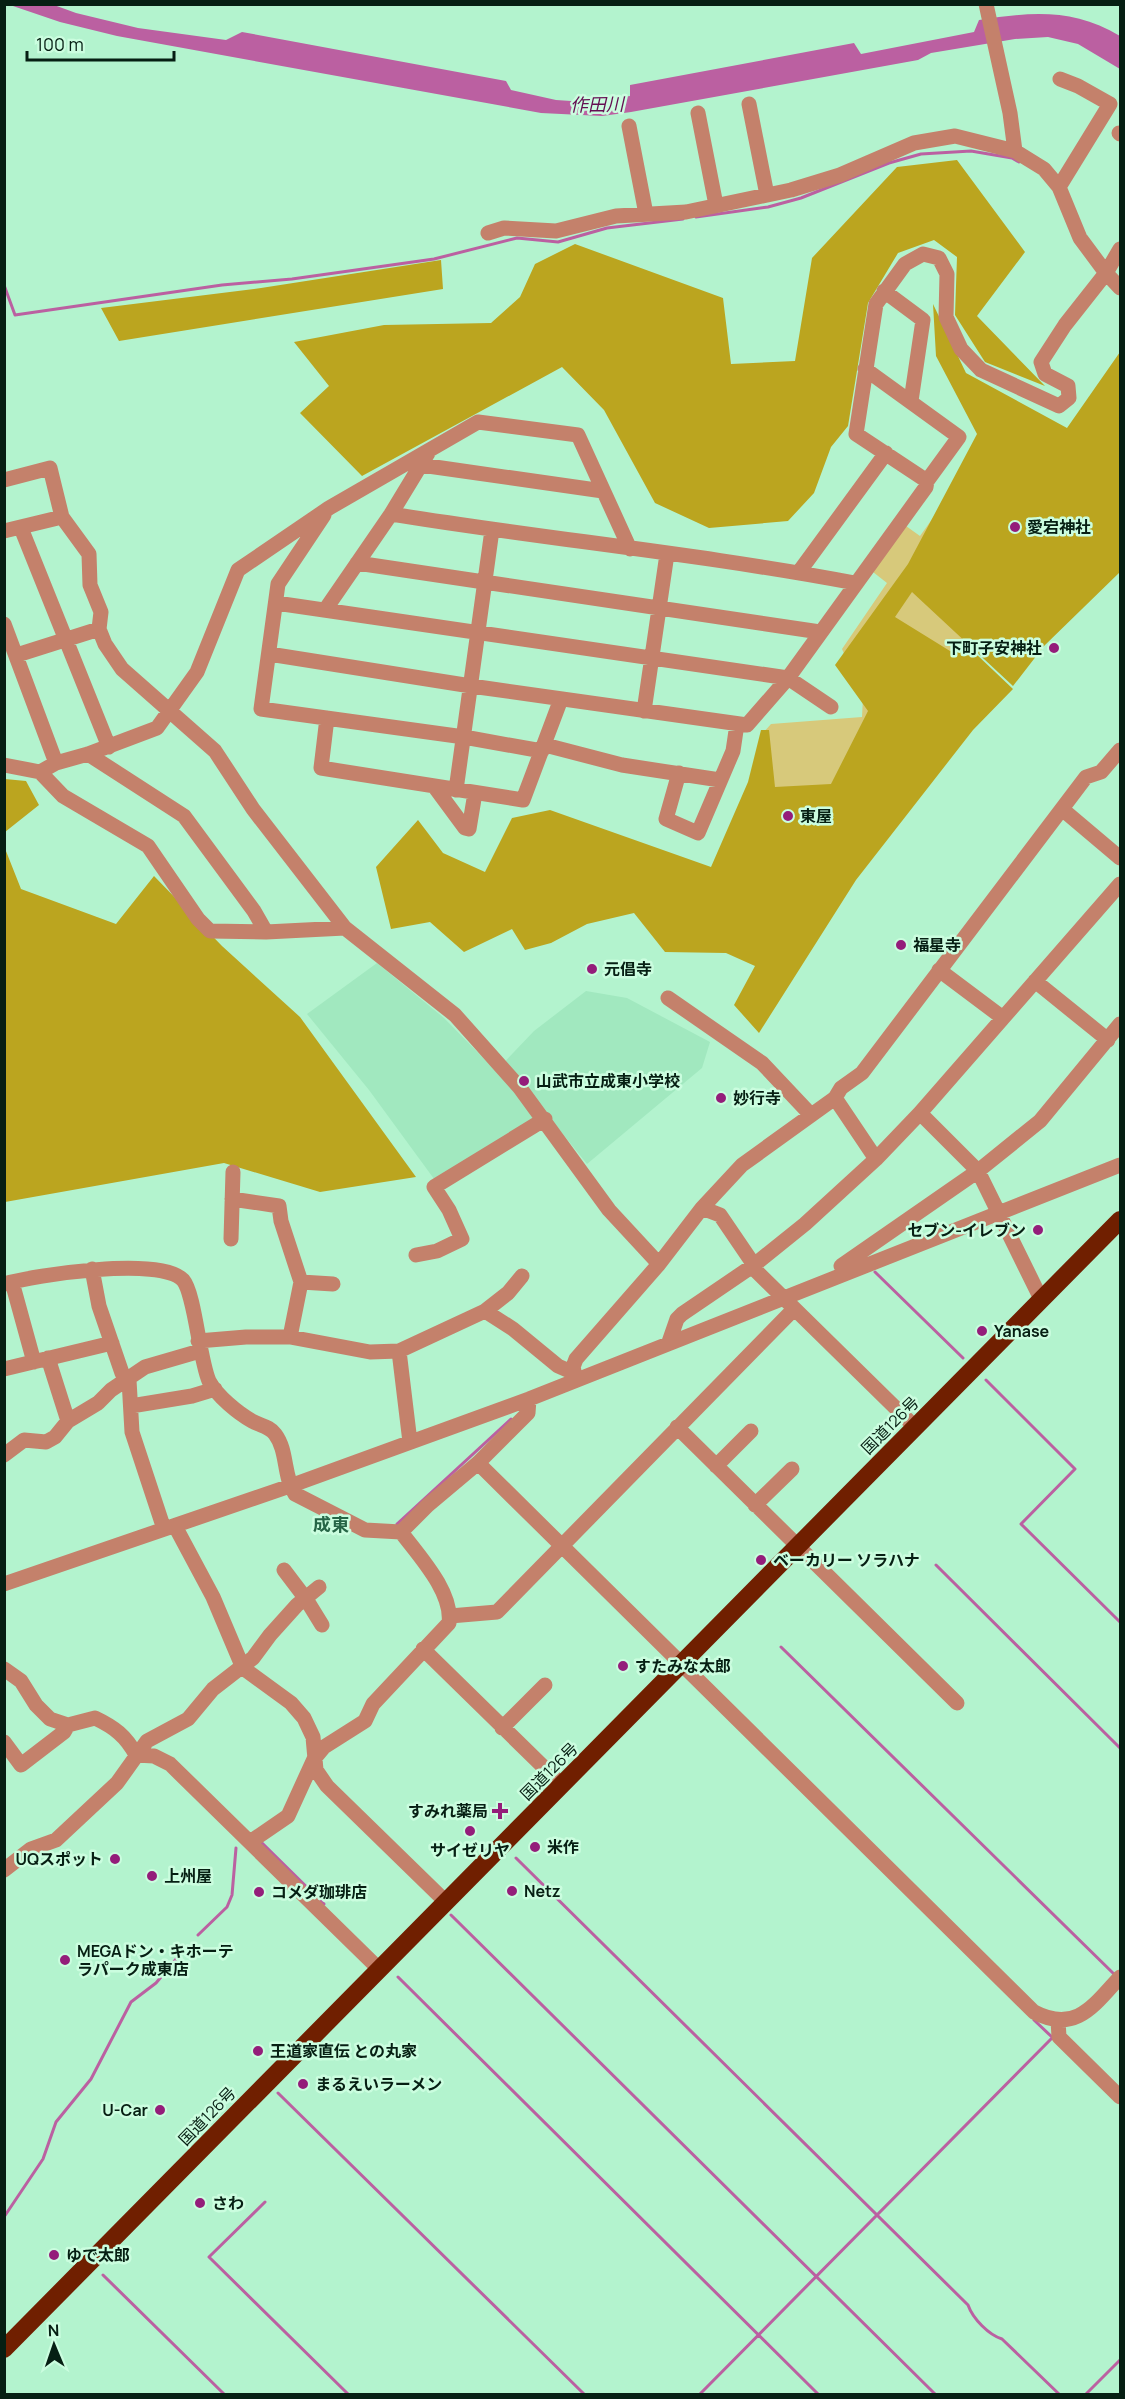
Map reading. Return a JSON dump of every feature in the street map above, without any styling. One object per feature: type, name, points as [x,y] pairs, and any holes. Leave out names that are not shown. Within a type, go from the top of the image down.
[{"type":"highway","name":"国道126号","points":[[4,2349],[1120,1220]]},
{"type":"street","points":[[987,11],[1015,151]]},
{"type":"street","points":[[1059,187],[1110,104],[1060,79]]},
{"type":"street","points":[[749,104],[767,195]]},
{"type":"street","points":[[698,113],[716,205]]},
{"type":"street","points":[[629,126],[646,214]]},
{"type":"street","points":[[488,233],[504,228],[556,231],[616,216],[686,212],[791,190],[840,175],[914,143],[955,136],[1015,151],[1044,170],[1059,187],[1080,238],[1104,276],[1120,288]]},
{"type":"street","points":[[927,481],[856,434],[876,304],[905,264],[923,254],[939,258],[947,274],[946,317],[961,349],[981,370],[1059,406],[1068,398],[1068,386],[1046,374],[1041,362],[1065,324],[1104,276],[1120,249]]},
{"type":"street","points":[[884,291],[923,320],[911,401]]},
{"type":"street","points":[[269,654],[747,726],[788,678],[926,487],[927,481],[959,437],[865,369]]},
{"type":"street","points":[[4,765],[40,771],[56,763],[109,747],[157,728],[165,720],[169,709],[197,672],[238,570],[329,508],[478,422],[578,435],[630,549]]},
{"type":"street","points":[[326,610],[391,514],[429,450]]},
{"type":"street","points":[[799,572],[886,453]]},
{"type":"street","points":[[421,465],[603,491]]},
{"type":"street","points":[[4,480],[50,468],[62,517],[89,554],[90,585],[101,612],[99,629],[105,644],[123,669],[215,751],[252,809],[345,928],[455,1015],[520,1088],[545,1119],[609,1210],[655,1260]]},
{"type":"street","points":[[329,508],[278,584],[261,709],[543,748],[622,765],[720,780]]},
{"type":"street","points":[[391,514],[799,572],[855,583]]},
{"type":"street","points":[[4,531],[62,517]]},
{"type":"street","points":[[21,528],[109,747]]},
{"type":"street","points":[[456,790],[492,530]]},
{"type":"street","points":[[644,711],[668,554]]},
{"type":"street","points":[[357,563],[820,632]]},
{"type":"street","points":[[276,603],[788,678],[831,707]]},
{"type":"street","points":[[4,624],[56,763]]},
{"type":"street","points":[[17,655],[99,629]]},
{"type":"street","points":[[327,718],[321,768],[523,800],[561,699]]},
{"type":"street","points":[[679,773],[666,819],[698,833],[733,751],[737,724]]},
{"type":"street","points":[[575,1377],[573,1367],[576,1359],[655,1260],[742,1165],[811,1115],[861,1072],[942,972],[1065,811],[1086,777],[1094,775],[1120,750]]},
{"type":"street","points":[[88,754],[184,816],[255,911],[266,932]]},
{"type":"street","points":[[40,771],[63,796],[148,846],[198,919],[210,931],[266,932],[345,928]]},
{"type":"street","points":[[434,786],[465,828],[469,829],[475,793]]},
{"type":"street","points":[[1065,811],[1120,858]]},
{"type":"street","points":[[669,1342],[677,1319],[682,1314],[753,1266],[805,1224],[876,1159],[920,1113],[1120,884]]},
{"type":"street","points":[[942,972],[1003,1018]]},
{"type":"street","points":[[1035,981],[1108,1040]]},
{"type":"street","points":[[668,999],[762,1064],[811,1115]]},
{"type":"street","points":[[846,1273],[841,1266],[978,1171],[1040,1121],[1120,1024]]},
{"type":"street","points":[[837,1094],[876,1159]]},
{"type":"street","points":[[920,1113],[978,1171],[1041,1299]]},
{"type":"street","points":[[417,1255],[437,1251],[462,1239],[449,1210],[434,1187],[545,1119]]},
{"type":"street","points":[[4,1584],[290,1486],[529,1399],[575,1377],[1120,1165]]},
{"type":"street","points":[[231,1239],[233,1172]]},
{"type":"street","points":[[232,1200],[279,1206],[281,1221],[301,1281],[290,1337]]},
{"type":"street","points":[[702,1208],[720,1215],[753,1266],[794,1310],[915,1427]]},
{"type":"street","points":[[69,1421],[8,1283],[78,1269],[136,1269],[172,1274],[183,1280],[190,1294],[199,1346],[210,1381],[215,1389],[237,1411],[253,1422],[270,1428],[277,1436],[282,1447],[290,1486],[295,1494],[365,1530],[401,1532],[428,1505],[478,1463],[528,1413],[529,1399]]},
{"type":"street","points":[[92,1269],[99,1306],[122,1373],[129,1380],[132,1432],[169,1528],[213,1597],[243,1668],[291,1703],[304,1718],[313,1737],[316,1770],[327,1786],[446,1902]]},
{"type":"street","points":[[4,1455],[24,1440],[46,1442],[55,1437],[69,1421],[98,1403],[111,1390],[129,1380],[145,1367],[199,1346],[246,1337],[290,1337],[370,1352],[399,1351],[485,1311],[508,1293],[522,1276]]},
{"type":"street","points":[[301,1281],[333,1284]]},
{"type":"street","points":[[450,1616],[497,1612],[794,1310]]},
{"type":"street","points":[[485,1311],[513,1329],[575,1377]]},
{"type":"street","points":[[4,1369],[112,1343]]},
{"type":"street","points":[[399,1351],[410,1442]]},
{"type":"street","points":[[131,1406],[192,1396],[215,1389]]},
{"type":"street","points":[[677,1427],[957,1703]]},
{"type":"street","points":[[716,1466],[751,1431]]},
{"type":"street","points":[[478,1463],[1034,2012],[1058,2020],[1081,2016],[1120,1977]]},
{"type":"street","points":[[755,1505],[792,1469]]},
{"type":"street","points":[[250,1842],[288,1816],[314,1759],[324,1748],[365,1721],[373,1704],[449,1623],[450,1616],[436,1578],[401,1532]]},
{"type":"street","points":[[284,1570],[322,1625]]},
{"type":"street","points":[[4,1870],[31,1850],[56,1840],[117,1783],[147,1741],[188,1719],[213,1689],[243,1668],[297,1605],[319,1587]]},
{"type":"street","points":[[423,1650],[562,1785]]},
{"type":"street","points":[[4,1670],[21,1681],[36,1705],[50,1719],[68,1725],[95,1718],[117,1729],[130,1743],[136,1755]]},
{"type":"street","points":[[502,1728],[545,1684]]},
{"type":"street","points":[[4,1742],[21,1765],[64,1732],[68,1725]]},
{"type":"street","points":[[136,1755],[153,1756],[170,1764],[379,1969]]},
{"type":"street","points":[[1058,2020],[1059,2037],[1120,2097]]},
{"type":"shaded area","points":[[957,160],[1025,252],[977,316],[1045,386],[985,362],[955,315],[957,257],[934,240],[898,253],[868,303],[848,426],[831,447],[814,493],[788,521],[709,528],[655,503],[604,410],[562,367],[362,476],[300,413],[329,386],[294,342],[384,325],[491,323],[520,297],[535,264],[575,244],[723,298],[731,364],[795,361],[812,258],[897,167]]},
{"type":"shaded area","points":[[441,260],[443,289],[119,341],[101,308],[261,288]]},
{"type":"shaded area","points":[[933,304],[966,373],[1067,428],[1120,352],[1120,572],[1044,646],[1013,686],[912,592],[895,617],[950,651],[974,652],[1013,689],[973,730],[856,880],[759,1033],[734,1005],[755,966],[726,953],[665,952],[634,913],[587,924],[551,943],[525,950],[512,929],[464,952],[430,922],[391,929],[376,867],[418,820],[443,853],[485,872],[512,818],[550,810],[711,867],[748,782],[761,730],[769,730],[775,787],[831,784],[868,711],[835,665],[908,564],[977,434],[936,356]]},
{"type":"shaded area","points":[[983,448],[1093,498],[862,775],[819,806],[749,794],[763,733],[771,724],[862,717],[863,697],[842,649],[887,583],[873,572],[906,526],[920,536]]},
{"type":"shaded area","points":[[5,779],[26,781],[39,805],[5,832]]},
{"type":"shaded area","points":[[4,846],[21,889],[116,924],[154,876],[222,946],[300,1017],[416,1177],[320,1192],[224,1163],[5,1202]]},
{"type":"shaded area","name":"山武市立成東小学校","points":[[377,963],[444,1018],[496,1071],[534,1031],[586,991],[627,998],[710,1042],[702,1068],[587,1164],[546,1113],[437,1183],[369,1090],[307,1014]]},
{"type":"water","name":"作田川","points":[[10,5],[54,5],[76,13],[138,28],[226,40],[242,32],[506,81],[511,90],[556,100],[586,102],[630,96],[630,85],[854,43],[861,54],[974,32],[979,20],[1016,15],[1068,17],[1103,27],[1120,36],[1120,69],[1078,44],[1048,37],[1015,39],[931,53],[918,60],[631,112],[602,116],[541,113],[117,36],[60,22]]},
{"type":"waterway","points":[[696,217],[768,207],[801,198],[889,163],[921,154],[971,151],[1012,158],[1019,162]]},
{"type":"waterway","points":[[4,285],[15,315],[222,285],[292,279],[434,259],[517,238],[558,242],[607,228],[683,219]]},
{"type":"waterway","points":[[875,1272],[963,1358]]},
{"type":"waterway","points":[[986,1380],[1075,1469],[1021,1524],[1120,1622]]},
{"type":"waterway","points":[[397,1524],[511,1419]]},
{"type":"waterway","points":[[936,1565],[1120,1748]]},
{"type":"waterway","points":[[781,1647],[1116,1976]]},
{"type":"waterway","points":[[260,1841],[324,1904]]},
{"type":"waterway","points":[[198,1935],[227,1907],[232,1895],[236,1848]]},
{"type":"waterway","points":[[516,1858],[968,2305],[982,2326],[1002,2339],[1059,2394]]},
{"type":"waterway","points":[[451,1915],[935,2394]]},
{"type":"waterway","points":[[4,2217],[43,2159],[56,2122],[91,2079],[131,2002],[156,1983],[182,1952]]},
{"type":"waterway","points":[[398,1977],[818,2394]]},
{"type":"waterway","points":[[1034,2020],[1053,2038]]},
{"type":"waterway","points":[[700,2394],[1053,2037]]},
{"type":"waterway","points":[[278,2093],[584,2394]]},
{"type":"waterway","points":[[265,2202],[209,2257],[348,2394]]},
{"type":"waterway","points":[[103,2275],[224,2394]]},
{"type":"waterway","points":[[1086,2394],[1120,2360]]},
{"type":"place","name":"愛宕神社","points":[[1015,527]]},
{"type":"place","name":"下町子安神社","points":[[1054,648]]},
{"type":"place","name":"東屋","points":[[788,816]]},
{"type":"place","name":"福星寺","points":[[901,945]]},
{"type":"place","name":"元倡寺","points":[[592,969]]},
{"type":"place","name":"山武市立成東小学校","points":[[524,1081]]},
{"type":"place","name":"妙行寺","points":[[721,1098]]},
{"type":"place","name":"セブン-イレブン","points":[[1038,1230]]},
{"type":"place","name":"Yanase","points":[[982,1331]]},
{"type":"place","name":"ベーカリー ソラハナ","points":[[761,1560]]},
{"type":"place","name":"すたみな太郎","points":[[623,1666]]},
{"type":"place","name":"すみれ薬局","points":[[500,1811]]},
{"type":"place","name":"サイゼリヤ","points":[[470,1831]]},
{"type":"place","name":"米作","points":[[535,1847]]},
{"type":"place","name":"UQスポット","points":[[115,1859]]},
{"type":"place","name":"上州屋","points":[[152,1876]]},
{"type":"place","name":"Netz","points":[[512,1891]]},
{"type":"place","name":"コメダ珈琲店","points":[[259,1892]]},
{"type":"place","name":"MEGAドン・キホーテ ラパーク成東店","points":[[65,1960]]},
{"type":"place","name":"王道家直伝 との丸家","points":[[258,2051]]},
{"type":"place","name":"まるえいラーメン","points":[[303,2084]]},
{"type":"place","name":"U-Car","points":[[160,2110]]},
{"type":"place","name":"さわ","points":[[200,2203]]},
{"type":"place","name":"ゆで太郎","points":[[54,2255]]},
{"type":"district","name":"成東","points":[[331,1525]]}]
